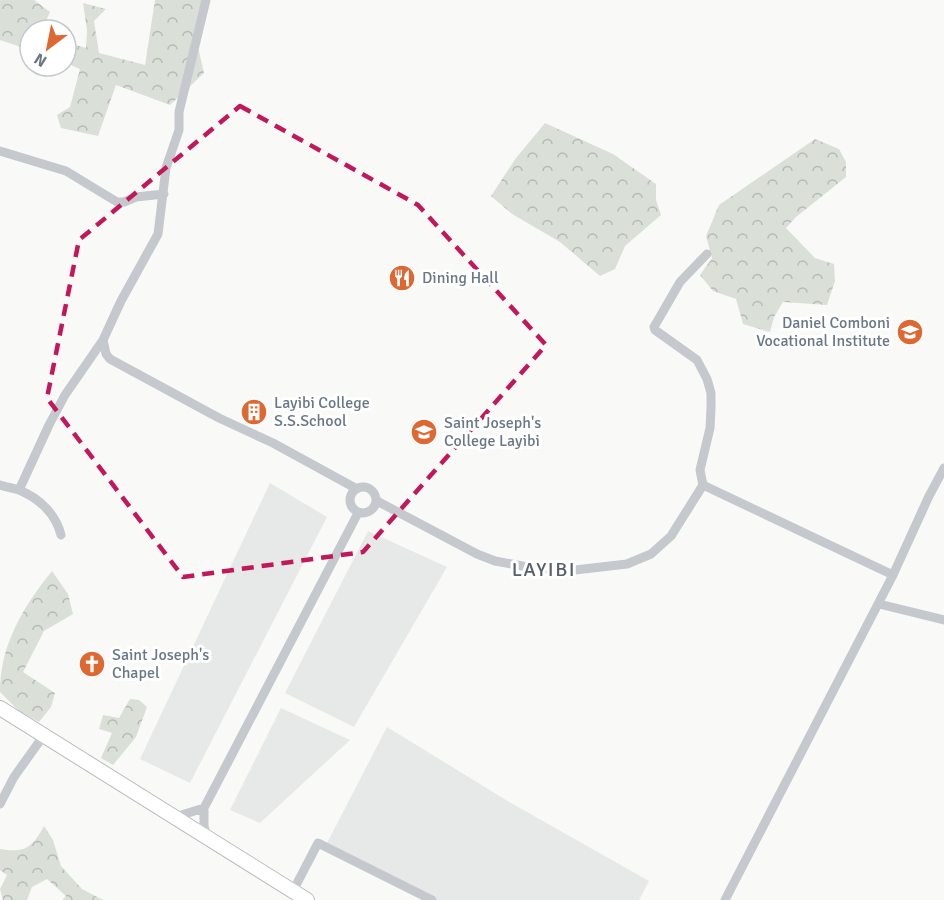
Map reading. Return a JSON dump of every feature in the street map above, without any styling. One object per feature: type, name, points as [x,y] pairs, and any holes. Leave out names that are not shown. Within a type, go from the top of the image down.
[{"type":"street","points":[[19,490],[65,395],[104,340],[127,288],[158,234],[166,168],[178,130],[179,112],[206,0]]},
{"type":"street","points":[[0,151],[66,171],[117,202],[164,194]]},
{"type":"street","points":[[377,501],[477,554],[495,561],[533,568],[575,570],[627,564],[651,554],[671,536],[704,485],[700,470],[710,428],[711,393],[709,386],[697,360],[654,327],[681,282],[707,254]]},
{"type":"street","points":[[104,340],[106,354],[110,360],[219,418],[266,439],[357,489],[370,489],[374,492],[377,501],[374,509],[366,514],[357,513],[350,504],[350,498],[357,489]]},
{"type":"street","points":[[725,900],[879,604],[944,468]]},
{"type":"street","points":[[0,485],[19,490],[40,502],[51,513],[61,535]]},
{"type":"street","points":[[704,485],[893,575]]},
{"type":"street","points":[[207,837],[204,826],[204,808],[357,513]]},
{"type":"street","points":[[879,604],[944,620]]},
{"type":"street","points":[[0,708],[307,900]]},
{"type":"street","points":[[0,804],[14,777],[44,735]]},
{"type":"street","points":[[175,817],[204,808]]},
{"type":"street","points":[[293,891],[318,843],[432,900]]},
{"type":"highlighted area","points":[[240,106],[418,205],[546,345],[363,552],[183,577],[47,398],[79,240]]},
{"type":"shaded area","points":[[270,483],[327,517],[190,783],[140,759]]},
{"type":"shaded area","points":[[368,531],[447,567],[354,727],[285,693]]},
{"type":"shaded area","points":[[281,708],[350,740],[260,823],[230,810]]},
{"type":"shaded area","points":[[387,727],[511,803],[649,881],[639,900],[436,900],[326,845]]},
{"type":"green space","points":[[0,0],[34,0],[50,12],[47,18],[18,18],[18,46],[0,40]]},
{"type":"green space","points":[[155,0],[205,0],[195,33],[204,73],[170,105],[116,85],[98,136],[61,128],[57,115],[70,107],[80,69],[78,68],[78,46],[86,48],[87,30],[83,3],[106,9],[94,21],[99,53],[145,65]]},
{"type":"green space","points":[[545,123],[613,154],[656,184],[656,200],[661,215],[625,246],[615,269],[600,276],[560,242],[512,214],[491,196],[516,158]]},
{"type":"green space","points":[[815,139],[839,149],[846,162],[846,177],[796,217],[786,228],[815,258],[834,264],[835,281],[827,305],[783,302],[774,317],[770,332],[743,324],[736,299],[713,291],[700,275],[712,258],[706,236],[719,205]]},
{"type":"green space","points":[[52,571],[68,594],[73,614],[44,631],[23,672],[55,693],[51,707],[39,722],[19,711],[0,692],[1,675],[4,658],[15,627],[32,598]]},
{"type":"green space","points":[[130,699],[139,700],[147,707],[136,737],[113,765],[101,758],[112,733],[99,729],[103,715],[119,718]]},
{"type":"green space","points":[[44,826],[53,840],[61,866],[82,889],[103,900],[63,900],[66,896],[47,879],[32,887],[27,900],[3,900],[0,889],[7,875],[0,870],[0,849],[16,850],[27,847],[36,839]]},
{"type":"place","name":"Dining Hall","points":[[402,278]]},
{"type":"place","name":"Daniel Comboni Vocational Institute","points":[[910,332]]},
{"type":"place","name":"Layibi College S.S.School","points":[[254,412]]},
{"type":"place","name":"Saint Joseph's College Layibi","points":[[424,432]]},
{"type":"place","name":"Saint Joseph's Chapel","points":[[92,664]]},
{"type":"district","name":"LAYIBI","points":[[544,569]]}]
